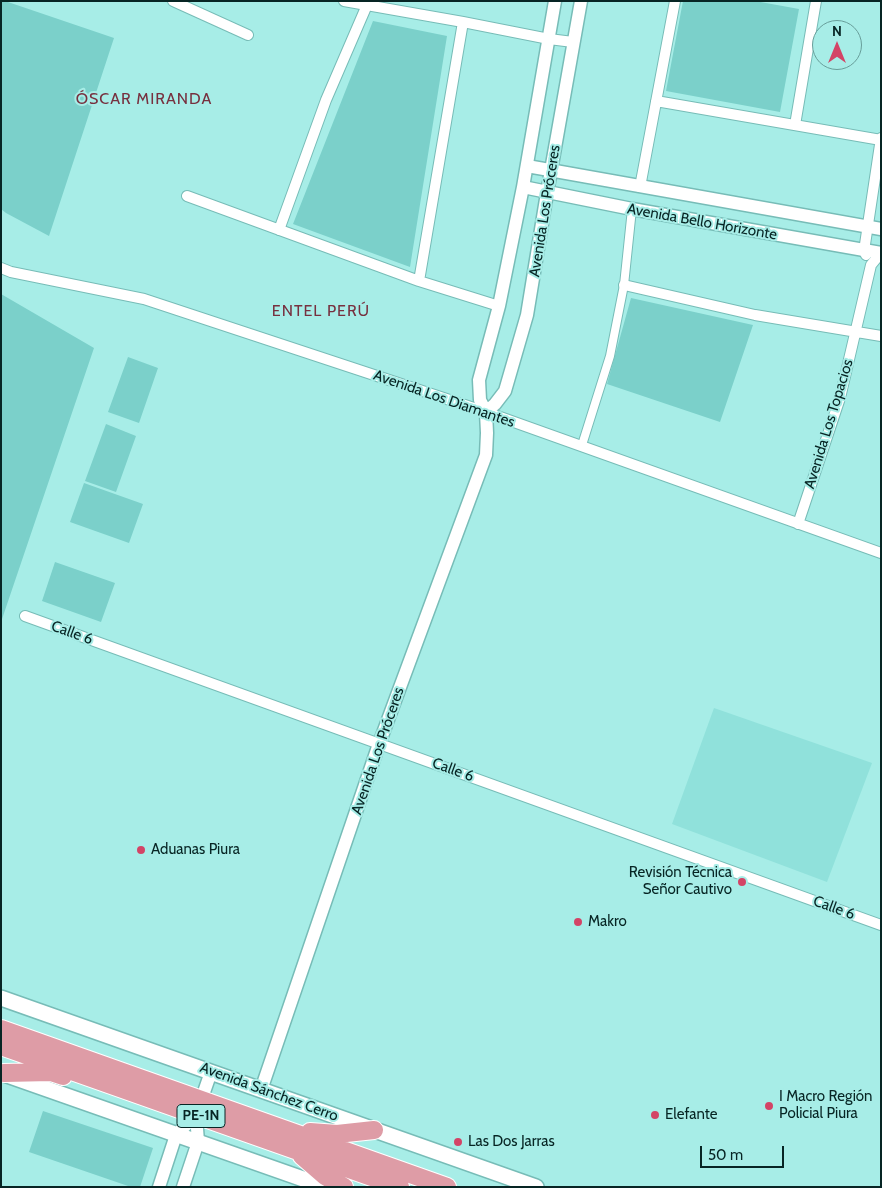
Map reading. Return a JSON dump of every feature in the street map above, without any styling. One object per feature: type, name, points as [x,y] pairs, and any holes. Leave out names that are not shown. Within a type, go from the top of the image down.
[{"type":"highway","name":"Avenida Sánchez Cerro","points":[[1,1029],[199,1108],[295,1150],[400,1187]]},
{"type":"highway","name":"Avenida Sánchez Cerro","points":[[1,1046],[98,1080],[199,1108],[278,1127],[446,1187]]},
{"type":"highway","points":[[3,1073],[50,1072],[79,1080],[98,1080]]},
{"type":"highway","points":[[278,1127],[304,1132],[337,1134],[374,1130]]},
{"type":"highway","points":[[295,1150],[325,1176],[344,1187]]},
{"type":"main road","name":"Avenida Sánchez Cerro","points":[[1,998],[536,1187]]},
{"type":"main road","points":[[3,1073],[326,1187]]},
{"type":"street","points":[[173,1],[248,35]]},
{"type":"street","points":[[344,1],[573,42]]},
{"type":"street","name":"Avenida Los Próceres","points":[[261,1090],[379,744],[486,455],[486,412],[480,400],[479,380],[499,306],[528,166],[555,1]]},
{"type":"street","name":"Avenida Los Próceres","points":[[486,412],[495,404],[504,391],[528,315],[547,192],[581,1]]},
{"type":"street","points":[[640,187],[675,1]]},
{"type":"street","points":[[795,125],[813,2]]},
{"type":"street","points":[[280,230],[326,100],[367,5]]},
{"type":"street","points":[[420,281],[463,22]]},
{"type":"street","points":[[656,101],[881,139],[874,228],[864,251],[871,265]]},
{"type":"street","name":"Avenida Bello Horizonte","points":[[528,166],[874,228]]},
{"type":"street","name":"Avenida Bello Horizonte","points":[[523,188],[632,210],[881,253]]},
{"type":"street","points":[[187,196],[420,281],[499,306]]},
{"type":"street","points":[[582,445],[610,356],[624,285],[632,210]]},
{"type":"street","name":"Avenida Los Topacios","points":[[798,524],[840,398],[871,265],[881,253]]},
{"type":"street","name":"Avenida Los Diamantes","points":[[1,268],[11,272],[144,299],[582,445],[881,553]]},
{"type":"street","points":[[624,285],[756,315],[881,336]]},
{"type":"street","name":"Calle 6","points":[[25,616],[881,925]]},
{"type":"street","points":[[183,1187],[198,1142],[199,1108],[211,1072]]},
{"type":"street","points":[[159,1187],[176,1135],[199,1108]]},
{"type":"shaded area","points":[[1,1],[114,38],[49,236],[1,209]]},
{"type":"shaded area","points":[[683,1],[755,1],[799,9],[780,112],[666,91]]},
{"type":"shaded area","points":[[373,21],[447,36],[410,267],[293,224]]},
{"type":"shaded area","points":[[1,294],[94,348],[1,622]]},
{"type":"shaded area","points":[[631,298],[753,325],[720,422],[607,384]]},
{"type":"shaded area","points":[[128,357],[158,368],[139,423],[108,412]]},
{"type":"shaded area","points":[[106,424],[136,436],[116,492],[85,481]]},
{"type":"shaded area","points":[[84,483],[143,504],[129,543],[70,522]]},
{"type":"shaded area","points":[[55,562],[115,583],[101,622],[42,601]]},
{"type":"shaded area","points":[[714,708],[872,763],[827,882],[672,824]]},
{"type":"shaded area","points":[[43,1111],[153,1148],[140,1187],[131,1187],[29,1152]]},
{"type":"place","name":"Aduanas Piura","points":[[141,850]]},
{"type":"place","name":"Revisión Técnica Señor Cautivo","points":[[742,882]]},
{"type":"place","name":"Makro","points":[[578,922]]},
{"type":"place","name":"I Macro Región Policial Piura","points":[[769,1106]]},
{"type":"place","name":"Elefante","points":[[655,1115]]},
{"type":"place","name":"Las Dos Jarras","points":[[458,1142]]},
{"type":"district","name":"ÓSCAR MIRANDA","points":[[144,99]]},
{"type":"district","name":"ENTEL PERÚ","points":[[321,311]]}]
